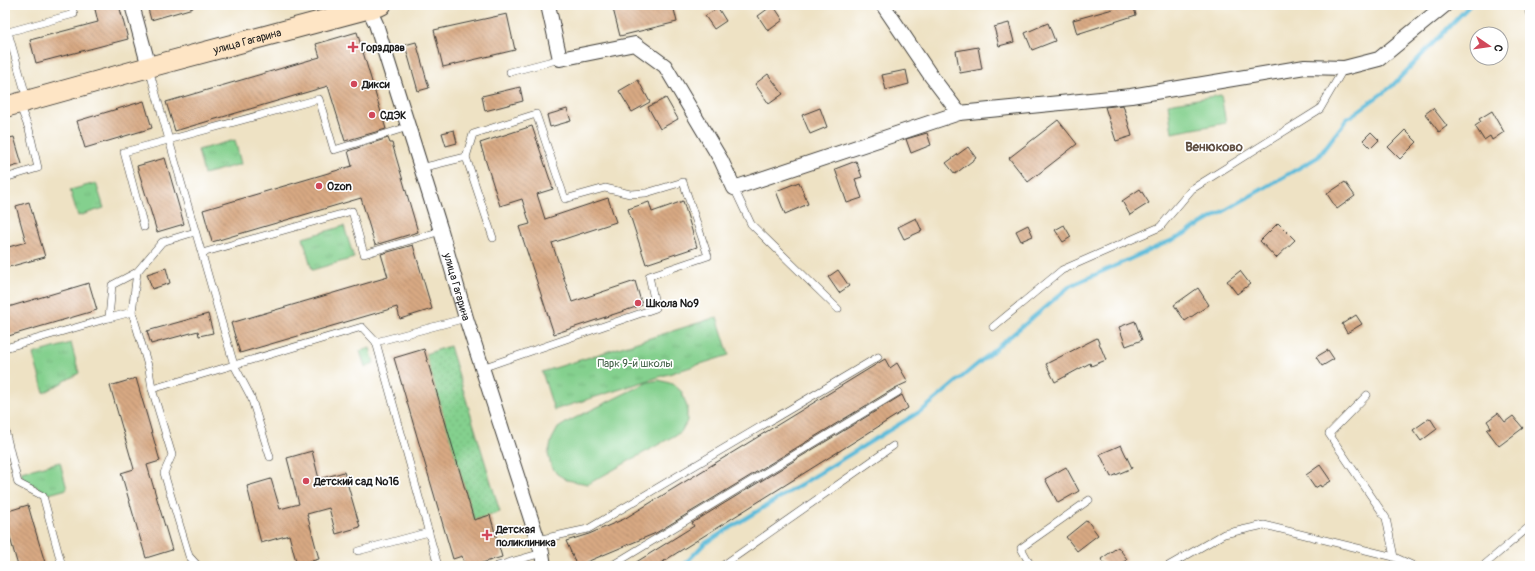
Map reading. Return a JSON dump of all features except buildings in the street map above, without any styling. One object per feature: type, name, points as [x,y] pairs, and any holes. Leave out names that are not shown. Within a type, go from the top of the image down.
[{"type":"main road","name":"улица Гагарина","points":[[17,104],[373,6]]},
{"type":"street","points":[[132,5],[149,67]]},
{"type":"street","points":[[548,5],[560,59],[635,44],[665,66],[721,160],[734,188],[959,112],[1130,96],[1305,67],[1344,68],[1379,59],[1445,5]]},
{"type":"street","points":[[883,5],[931,76],[959,112]]},
{"type":"street","name":"улица Гагарина","points":[[373,6],[376,24],[441,231],[466,318],[541,553]]},
{"type":"lane","points":[[5,178],[38,168],[29,129],[17,104],[7,32],[74,14],[72,5]]},
{"type":"lane","points":[[510,72],[560,59]]},
{"type":"lane","points":[[149,67],[168,140],[234,365],[251,397],[270,457]]},
{"type":"lane","points":[[993,327],[1062,270],[1160,226],[1192,189],[1320,109],[1344,68]]},
{"type":"lane","points":[[144,227],[124,152],[319,99],[334,150],[408,128]]},
{"type":"lane","points":[[482,368],[656,308],[649,276],[708,256],[683,182],[646,193],[630,194],[605,188],[565,199],[536,114],[473,134],[466,157],[493,238]]},
{"type":"lane","points":[[420,168],[466,157]]},
{"type":"lane","points":[[734,188],[751,224],[838,309]]},
{"type":"lane","points":[[202,253],[352,211],[364,254],[441,231]]},
{"type":"lane","points":[[109,318],[112,285],[137,272],[162,242],[195,232]]},
{"type":"lane","points":[[137,272],[132,312],[149,369],[152,388],[172,455],[164,473],[189,556],[198,566]]},
{"type":"lane","points":[[5,348],[132,312]]},
{"type":"lane","points":[[376,342],[466,318]]},
{"type":"lane","points":[[152,388],[362,327],[376,342],[438,566]]},
{"type":"lane","points":[[496,566],[541,553],[588,529],[878,357]]},
{"type":"lane","points":[[611,566],[898,392]]},
{"type":"lane","points":[[1367,395],[1329,434],[1386,518],[1394,557]]},
{"type":"lane","points":[[5,430],[18,483],[43,496],[62,566]]},
{"type":"lane","points":[[722,566],[893,446]]},
{"type":"lane","points":[[1031,566],[1021,548],[1089,500]]},
{"type":"lane","points":[[1168,566],[1224,534],[1264,526],[1394,557],[1414,566]]},
{"type":"lane","points":[[1483,566],[1530,526]]},
{"type":"lane","points":[[358,551],[429,532]]},
{"type":"green space","points":[[1221,95],[1226,123],[1172,133],[1168,104]]},
{"type":"green space","points":[[235,140],[241,164],[204,174],[198,150]]},
{"type":"green space","points":[[96,183],[104,208],[78,216],[70,190]]},
{"type":"green space","points":[[344,226],[354,258],[312,270],[303,238]]},
{"type":"green space","name":"Парк 9-й школы","points":[[717,317],[729,355],[554,410],[542,372]]},
{"type":"green space","points":[[71,343],[79,373],[44,393],[33,354]]},
{"type":"green space","points":[[450,346],[500,512],[474,520],[425,354]]},
{"type":"green space","points":[[370,348],[374,363],[365,367],[360,351]]},
{"type":"green space","points":[[659,380],[673,384],[682,392],[687,407],[687,421],[681,432],[588,484],[567,480],[557,474],[551,466],[548,454],[552,439],[558,428],[569,421],[648,382]]},
{"type":"green space","points":[[60,462],[67,489],[49,494],[23,479],[21,472]]},
{"type":"waterway","points":[[683,566],[704,544],[924,409],[1070,286],[1179,237],[1318,157],[1347,119],[1391,87],[1470,5]]},
{"type":"place","name":"Горздрав","points":[[353,47]]},
{"type":"place","name":"Дикси","points":[[354,84]]},
{"type":"place","name":"СДЭК","points":[[372,115]]},
{"type":"place","name":"Ozon","points":[[319,186]]},
{"type":"place","name":"Школа №9","points":[[638,303]]},
{"type":"place","name":"Детский сад №16","points":[[306,481]]},
{"type":"place","name":"Детская поликлиника","points":[[487,535]]},
{"type":"district","name":"Венюково","points":[[1214,147]]}]
